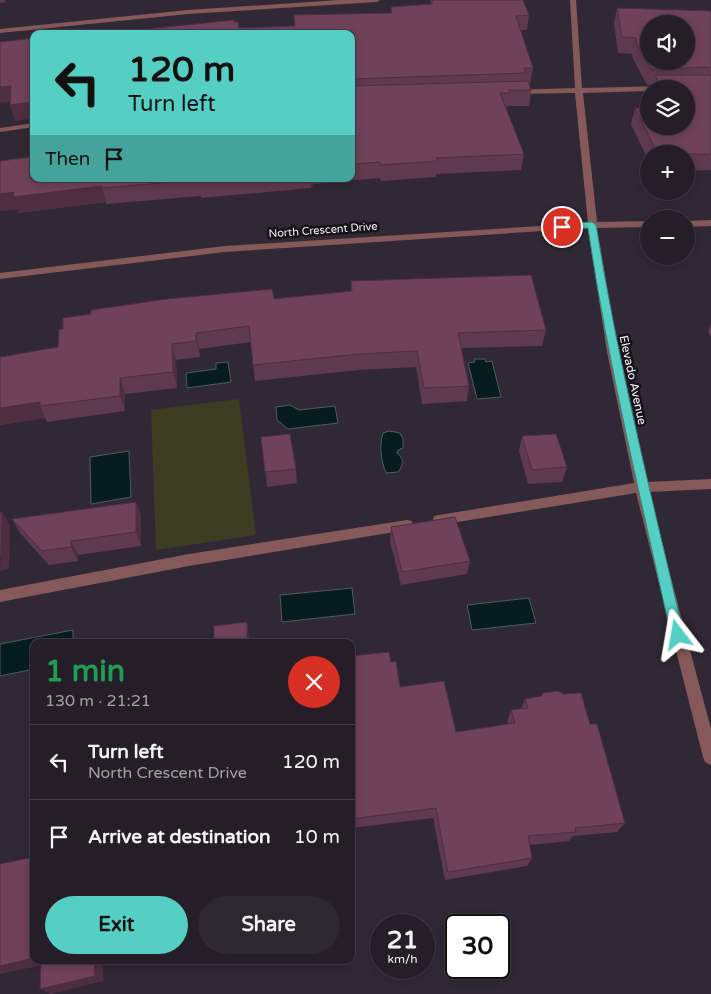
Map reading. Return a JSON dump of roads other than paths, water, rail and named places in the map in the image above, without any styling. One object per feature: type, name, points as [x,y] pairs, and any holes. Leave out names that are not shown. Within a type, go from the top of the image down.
[{"type":"street","points":[[0,31],[114,18],[378,0]]},
{"type":"street","name":"Elevado Avenue","points":[[573,0],[578,90],[592,225],[614,354],[642,488],[678,635],[711,758]]},
{"type":"street","points":[[504,92],[640,89]]},
{"type":"street","points":[[0,130],[30,126]]},
{"type":"street","name":"North Crescent Drive","points":[[0,276],[225,249],[592,225],[640,224]]},
{"type":"street","points":[[695,224],[711,224]]},
{"type":"street","points":[[0,596],[189,560],[642,488],[711,484]]}]
